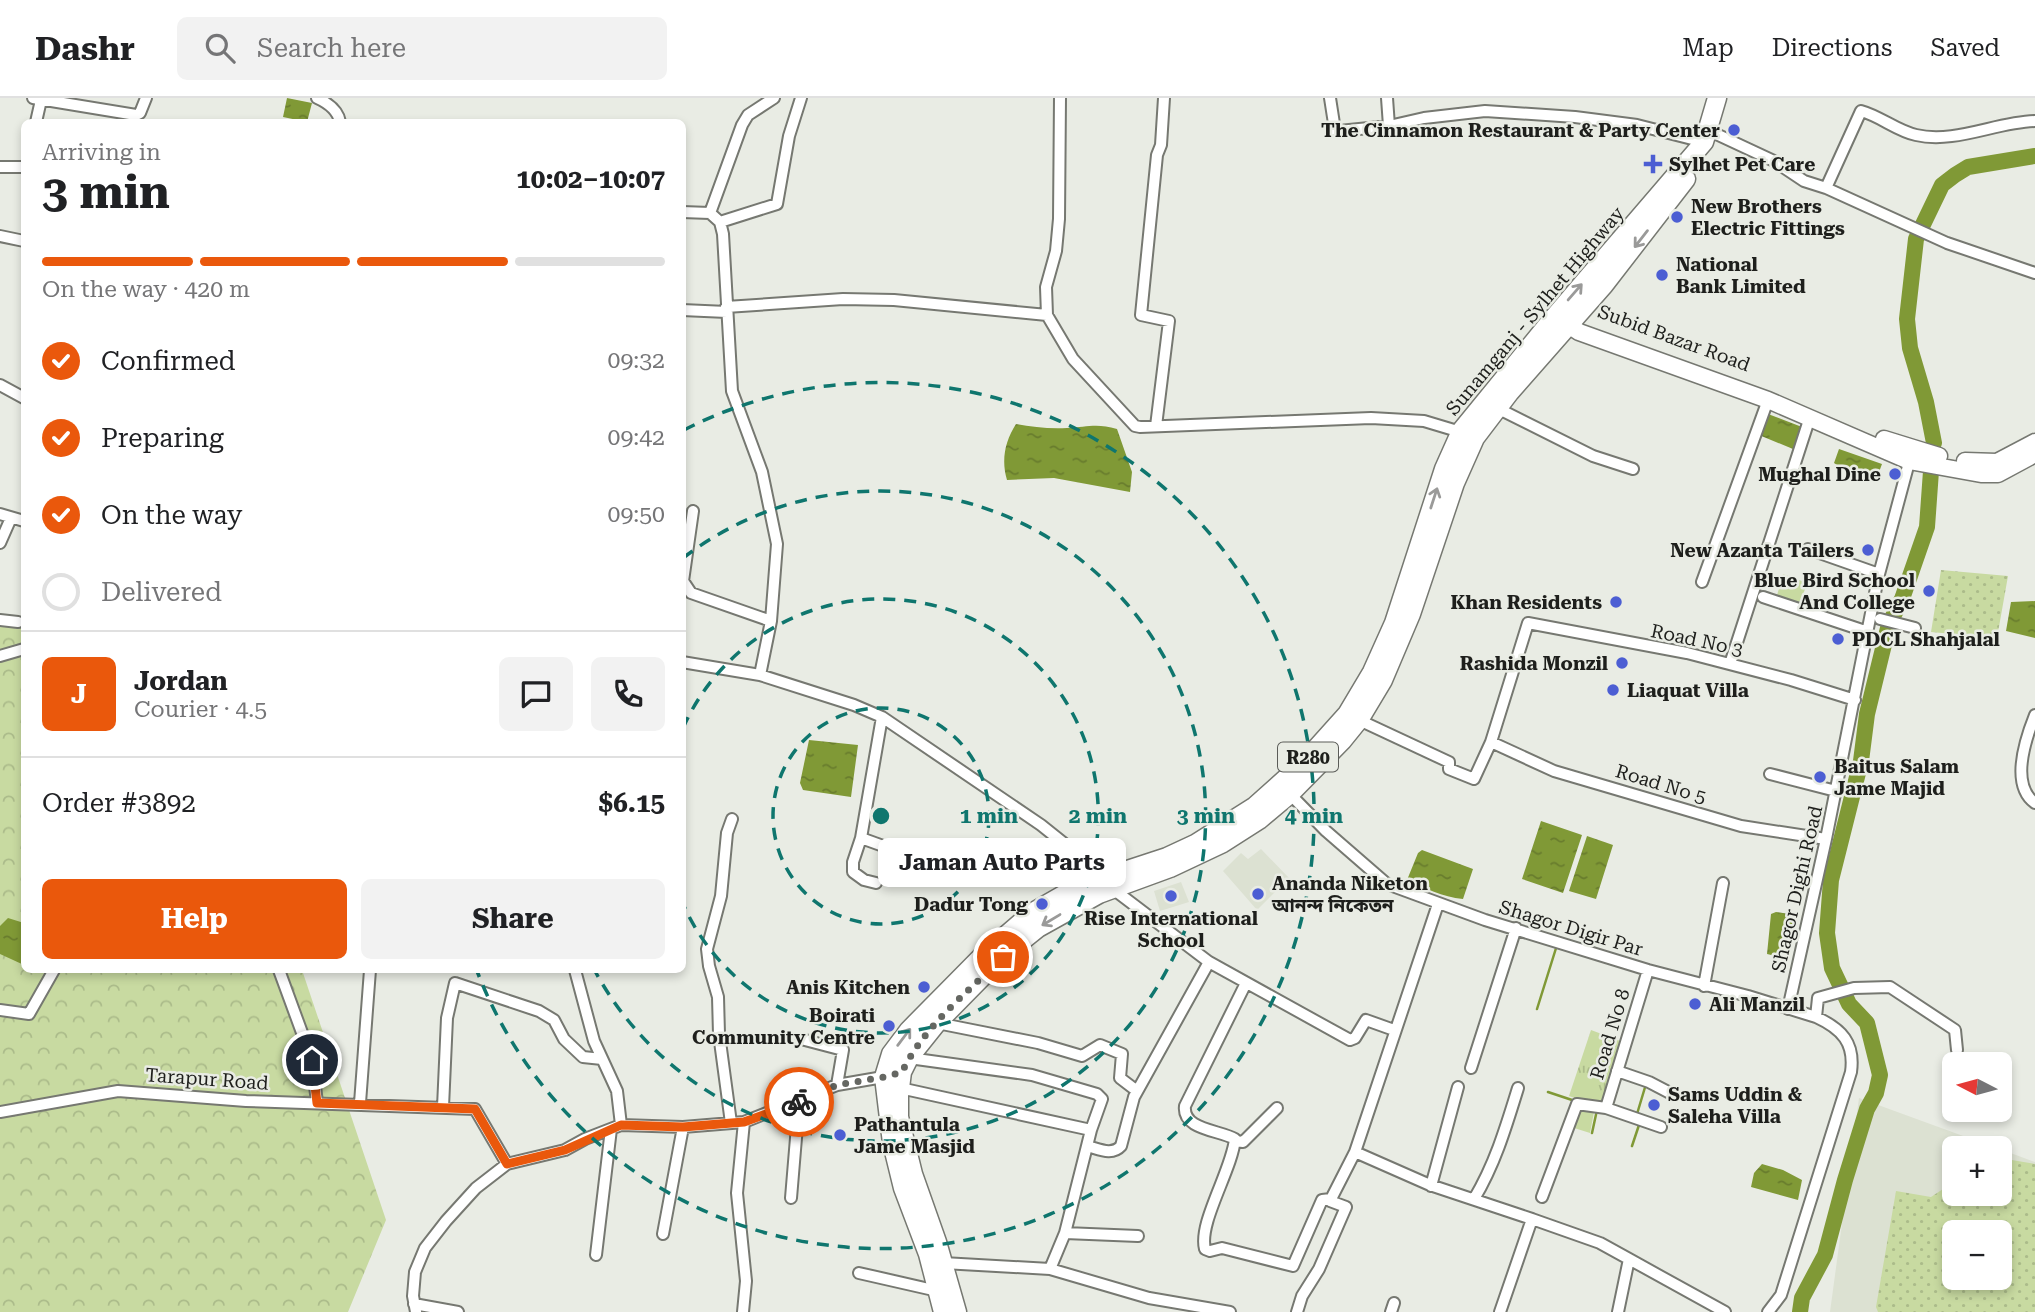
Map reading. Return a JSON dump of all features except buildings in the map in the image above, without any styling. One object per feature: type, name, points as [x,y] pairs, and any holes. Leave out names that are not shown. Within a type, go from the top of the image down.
[{"type":"main road","name":"Sunamganj - Sylhet Highway","points":[[1709,137],[1717,98]]},
{"type":"main road","name":"Sunamganj - Sylhet Highway","points":[[1285,789],[1303,763],[1347,714],[1372,672],[1394,623],[1444,469],[1468,435],[1709,137],[1727,98]]},
{"type":"main road","name":"Sunamganj - Sylhet Highway","points":[[957,1312],[943,1263],[903,1188],[891,1143],[884,1077],[891,1054],[909,1030],[983,955],[1033,912],[1068,892],[1110,883],[1195,844],[1285,789],[1359,720],[1383,680],[1406,626],[1455,483],[1468,435],[1499,409],[1562,321]]},
{"type":"main road","name":"Subid Bazar Road","points":[[1562,321],[1590,337],[1768,400],[1911,455],[1981,474],[1998,474],[2035,454]]},
{"type":"main road","name":"Subid Bazar Road","points":[[1562,321],[1586,327],[1911,455],[1973,463],[1997,462],[2035,442]]},
{"type":"main road","name":"Sunamganj - Sylhet Highway","points":[[943,1312],[928,1235],[899,1117],[904,1073],[937,1023],[1003,957],[1038,928],[1099,894],[1110,883]]},
{"type":"street","points":[[36,119],[37,99],[136,115],[140,113],[146,98]]},
{"type":"street","points":[[317,98],[329,104],[339,119]]},
{"type":"street","points":[[710,213],[742,125],[748,115],[774,98]]},
{"type":"street","points":[[720,222],[777,204],[789,136],[801,98]]},
{"type":"street","points":[[1060,98],[1059,219],[1056,251],[1046,287],[1047,315],[1073,359],[1135,426],[1371,418],[1424,421],[1468,435]]},
{"type":"street","points":[[1156,426],[1168,321],[1141,315],[1164,98]]},
{"type":"street","points":[[1330,98],[1335,130],[1389,126],[1424,118],[1485,111],[1575,117],[1709,137],[1774,161],[1804,181],[1826,188],[1947,243],[2035,273]]},
{"type":"street","points":[[1387,98],[1389,126]]},
{"type":"street","points":[[1826,188],[1861,111],[1913,135],[1929,137],[1965,134],[2006,123],[2035,121]]},
{"type":"street","points":[[0,167],[21,167]]},
{"type":"street","points":[[686,212],[710,213],[720,222],[725,247],[732,391],[762,472],[777,544],[771,621],[760,675]]},
{"type":"street","points":[[0,236],[21,240]]},
{"type":"street","points":[[686,310],[727,310],[843,299],[1047,315]]},
{"type":"street","points":[[0,385],[21,396]]},
{"type":"street","points":[[1702,582],[1768,400]]},
{"type":"street","points":[[1499,409],[1593,456],[1633,469]]},
{"type":"street","points":[[1730,664],[1810,417]]},
{"type":"street","name":"Shagor Dighi Road","points":[[1788,1009],[1880,574],[1911,455]]},
{"type":"street","points":[[686,556],[693,511]]},
{"type":"street","points":[[0,542],[6,516]]},
{"type":"street","points":[[1808,549],[1880,574]]},
{"type":"street","points":[[686,586],[691,593],[771,621]]},
{"type":"street","points":[[1763,597],[1868,632]]},
{"type":"street","points":[[1880,620],[1915,628]]},
{"type":"street","points":[[0,621],[18,622]]},
{"type":"street","name":"Road No 3","points":[[1491,742],[1528,623],[1730,664],[1855,700]]},
{"type":"street","points":[[0,656],[21,650]]},
{"type":"street","points":[[686,663],[760,675],[854,705],[882,717],[1041,825],[1209,962],[1350,1040],[1355,1038],[1366,1020],[1394,1030]]},
{"type":"street","points":[[2035,715],[2020,768],[2026,796],[2035,803]]},
{"type":"street","points":[[876,883],[864,880],[853,872],[853,862],[861,838],[882,717]]},
{"type":"street","points":[[1359,720],[1428,750],[1450,762],[1449,769],[1472,779],[1476,778],[1491,742]]},
{"type":"street","name":"Road No 5","points":[[1491,742],[1554,771],[1741,826],[1826,839]]},
{"type":"street","points":[[1770,774],[1836,791]]},
{"type":"street","name":"Shagor Digir Par","points":[[1285,789],[1326,831],[1387,884],[1438,904],[1648,970],[1816,1017],[1835,1029],[1849,1044],[1853,1061],[1781,1295],[1768,1312]]},
{"type":"street","points":[[730,1123],[719,1034],[718,996],[707,949],[721,896],[727,833],[732,820]]},
{"type":"street","points":[[861,838],[911,856]]},
{"type":"street","points":[[1704,986],[1723,883]]},
{"type":"street","points":[[1331,1199],[1355,1152],[1438,904]]},
{"type":"street","points":[[1471,1068],[1516,928]]},
{"type":"street","points":[[1087,1146],[1112,1152],[1121,1146],[1137,1091],[1209,962]]},
{"type":"street","name":"Road No 8","points":[[1606,1108],[1648,970]]},
{"type":"street","points":[[0,1010],[29,1014],[52,973]]},
{"type":"street","points":[[280,973],[312,1060],[317,1103]]},
{"type":"street","points":[[360,1103],[370,973]]},
{"type":"street","points":[[576,973],[594,1041],[617,1091],[616,1127],[596,1255]]},
{"type":"street","points":[[443,1107],[447,1018],[455,983],[539,1011],[554,1020],[564,1039],[583,1057],[602,1059]]},
{"type":"street","points":[[1246,983],[1201,1071],[1184,1112],[1189,1121],[1243,1142],[1277,1108]]},
{"type":"street","points":[[1816,1017],[1818,998],[1854,988],[1890,987],[1955,1030],[1958,1050]]},
{"type":"street","points":[[937,1023],[1038,1043],[1082,1056],[1100,1045],[1122,1055],[1120,1078],[1137,1091]]},
{"type":"street","points":[[801,1039],[843,1050],[837,1085]]},
{"type":"street","points":[[1617,1071],[1672,1094]]},
{"type":"street","points":[[904,1073],[1091,1130]]},
{"type":"street","points":[[458,1312],[415,1308],[415,1272],[425,1248],[446,1221],[476,1188],[507,1164],[565,1150],[616,1127],[683,1127],[744,1122],[837,1085],[904,1073],[1032,1076],[1097,1094],[1102,1099],[1091,1130],[1065,1233],[1050,1269]]},
{"type":"street","points":[[1431,1186],[1458,1087]]},
{"type":"street","points":[[1474,1199],[1486,1179],[1502,1140],[1518,1088]]},
{"type":"street","name":"Tarapur Road","points":[[0,1112],[118,1091],[246,1101],[475,1109],[507,1164]]},
{"type":"street","points":[[791,1198],[799,1102]]},
{"type":"street","name":"Road No 8","points":[[1542,1197],[1577,1104],[1606,1108],[1661,1127]]},
{"type":"street","points":[[743,1312],[746,1281],[737,1193],[744,1122]]},
{"type":"street","points":[[663,1234],[683,1127]]},
{"type":"street","points":[[1235,1141],[1210,1217],[1203,1244],[1205,1249],[1210,1251],[1222,1248],[1293,1266],[1322,1200],[1331,1199],[1346,1207],[1319,1269],[1302,1296],[1297,1312]]},
{"type":"street","points":[[1355,1152],[1431,1186],[1600,1243],[1725,1312]]},
{"type":"street","points":[[1500,1312],[1532,1219]]},
{"type":"street","points":[[1065,1233],[1138,1236]]},
{"type":"street","points":[[1618,1312],[1629,1259]]},
{"type":"street","points":[[943,1263],[1050,1269],[1149,1298],[1230,1312]]},
{"type":"street","points":[[859,1273],[938,1290]]},
{"type":"shaded area","name":"Ananda Niketon আনন্দ নিকেতন","points":[[1261,849],[1289,878],[1257,910],[1223,871],[1241,853],[1248,859]]},
{"type":"shaded area","name":"Rise International School","points":[[1181,882],[1189,902],[1160,911],[1154,891]]},
{"type":"shaded area","points":[[1859,1098],[1963,1136],[1942,1136],[1942,1206],[2012,1206],[2012,1153],[2035,1162],[2035,1312],[1830,1312]]},
{"type":"green space","points":[[1941,570],[2008,576],[1997,638],[1931,632]]},
{"type":"green space","points":[[1783,574],[1807,583],[1799,607],[1776,599]]},
{"type":"green space","points":[[0,621],[21,627],[21,973],[303,973],[386,1220],[348,1312],[0,1312]]},
{"type":"green space","points":[[1591,1030],[1623,1042],[1606,1098],[1595,1105],[1569,1096]]},
{"type":"green space","points":[[1578,1107],[1594,1112],[1590,1133],[1571,1127]]},
{"type":"green space","points":[[2012,1160],[2035,1164],[2035,1312],[1878,1312],[1876,1307],[1896,1191],[1931,1197],[1942,1190],[1942,1206],[2012,1206]]},
{"type":"water","points":[[287,98],[312,103],[308,119],[283,117]]},
{"type":"water","points":[[1768,414],[1802,427],[1793,449],[1759,435]]},
{"type":"water","points":[[1016,424],[1047,428],[1098,426],[1117,429],[1132,472],[1130,492],[1054,478],[1007,480],[1005,451]]},
{"type":"water","points":[[1839,449],[1882,464],[1876,480],[1834,463]]},
{"type":"water","points":[[2035,601],[2035,638],[2006,631],[2011,602]]},
{"type":"water","points":[[809,740],[858,745],[851,797],[803,790],[800,783]]},
{"type":"water","points":[[1541,821],[1582,835],[1563,893],[1522,879]]},
{"type":"water","points":[[1587,836],[1613,845],[1596,899],[1569,891]]},
{"type":"water","points":[[1422,850],[1473,869],[1463,899],[1441,894],[1407,880],[1418,853]]},
{"type":"water","points":[[1776,912],[1796,915],[1789,959],[1767,954],[1771,914]]},
{"type":"water","points":[[8,918],[21,922],[21,964],[0,954],[0,926]]},
{"type":"water","points":[[1762,1164],[1783,1170],[1802,1180],[1798,1200],[1751,1187],[1754,1173]]},
{"type":"waterway","points":[[1934,443],[1926,402],[1910,348],[1907,319],[1916,239],[1942,185],[1955,175],[1968,167],[2035,156]]},
{"type":"waterway","points":[[1800,1312],[1802,1298],[1825,1255],[1845,1180],[1880,1075],[1867,1023],[1849,1004],[1832,968],[1827,933],[1831,880],[1861,761],[1867,714],[1889,624],[1902,599],[1927,527],[1931,471]]},
{"type":"waterway","points":[[1537,1009],[1557,945]]},
{"type":"waterway","points":[[1637,1114],[1646,1084]]},
{"type":"waterway","points":[[1548,1092],[1572,1100]]},
{"type":"waterway","points":[[1592,1133],[1597,1110]]},
{"type":"waterway","points":[[1632,1146],[1640,1122]]},
{"type":"way so far","points":[[799,1102],[837,1085],[902,1072],[909,1058],[937,1023],[1003,957]]},
{"type":"place","name":"The Cinnamon Restaurant & Party Center","points":[[1734,130]]},
{"type":"place","name":"Sylhet Pet Care","points":[[1653,164]]},
{"type":"place","name":"New Brothers Electric Fittings","points":[[1677,217]]},
{"type":"place","name":"National Bank Limited","points":[[1662,275]]},
{"type":"place","name":"Mughal Dine","points":[[1895,474]]},
{"type":"place","name":"New Azanta Tailers","points":[[1868,550]]},
{"type":"place","name":"Blue Bird School And College","points":[[1929,591]]},
{"type":"place","name":"Khan Residents","points":[[1616,602]]},
{"type":"place","name":"PDCL Shahjalal","points":[[1838,639]]},
{"type":"place","name":"Rashida Monzil","points":[[1622,663]]},
{"type":"place","name":"Liaquat Villa","points":[[1613,690]]},
{"type":"place","name":"Baitus Salam Jame Majid","points":[[1820,777]]},
{"type":"place","name":"Ananda Niketon আনন্দ নিকেতন","points":[[1258,894]]},
{"type":"place","name":"Rise International School","points":[[1171,896]]},
{"type":"place","name":"Dadur Tong","points":[[1042,904]]},
{"type":"place","name":"Jaman Auto Parts","points":[[1003,957]]},
{"type":"place","name":"Anis Kitchen","points":[[924,987]]},
{"type":"place","name":"Ali Manzil","points":[[1695,1004]]},
{"type":"place","name":"Boirati Community Centre","points":[[889,1026]]},
{"type":"place","name":"Sams Uddin & Saleha Villa","points":[[1654,1105]]},
{"type":"place","name":"Pathantula Jame Masjid","points":[[840,1135]]},
{"type":"route","points":[[312,1060],[317,1103],[475,1109],[507,1164],[565,1150],[621,1125],[683,1127],[744,1122],[799,1102]]}]
